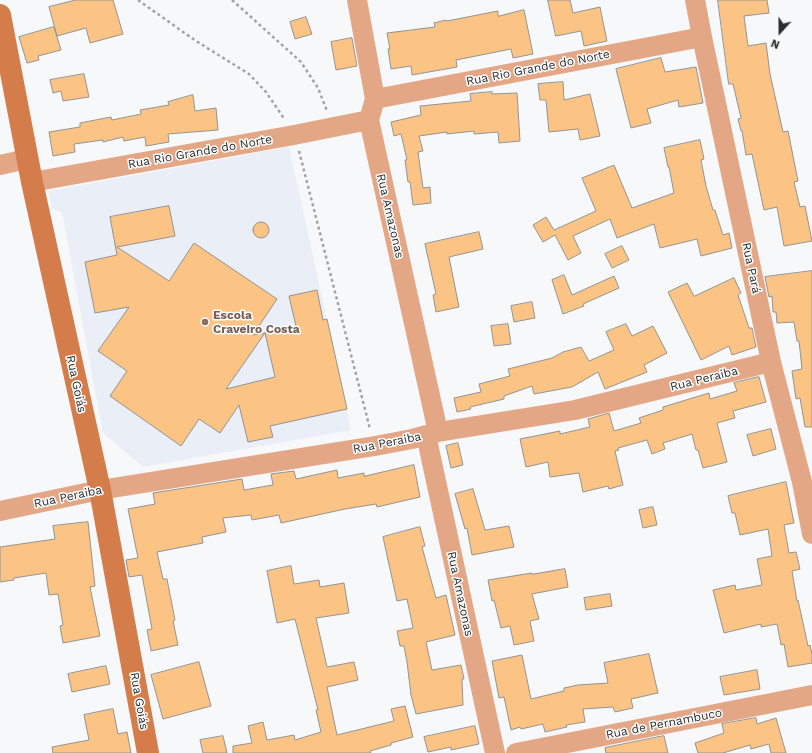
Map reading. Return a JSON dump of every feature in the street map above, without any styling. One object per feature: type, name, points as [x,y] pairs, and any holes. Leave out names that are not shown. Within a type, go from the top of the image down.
[{"type":"street","name":"Rua Amazonas","points":[[357,0],[375,99],[369,120],[495,753]]},
{"type":"street","name":"Rua Pará","points":[[695,0],[771,362],[807,481],[812,534]]},
{"type":"street","name":"Rua Goiás","points":[[0,15],[27,160],[100,490],[148,753]]},
{"type":"street","name":"Rua Rio Grande do Norte","points":[[375,99],[702,37]]},
{"type":"street","name":"Rua Rio Grande do Norte","points":[[32,182],[369,120]]},
{"type":"street","points":[[0,165],[27,160]]},
{"type":"street","name":"Rua Peraiba","points":[[0,511],[100,490],[375,446],[432,434],[575,410],[771,362]]},
{"type":"street","name":"Rua de Pernambuco","points":[[516,753],[812,695]]},
{"type":"path","points":[[138,0],[196,41],[249,74],[266,92],[294,135],[375,446]]},
{"type":"path","points":[[232,0],[301,62],[318,88],[333,127]]},
{"type":"shaded area","name":"Escola Craveiro Costa","points":[[289,147],[351,430],[143,467],[103,433],[62,213],[52,208],[48,191]]},
{"type":"building","points":[[76,0],[113,0],[123,34],[90,43],[86,28],[57,36],[49,7]]},
{"type":"building","points":[[548,0],[570,0],[573,13],[600,7],[607,41],[584,46],[581,31],[556,36]]},
{"type":"building","points":[[718,0],[767,0],[769,13],[744,16],[748,46],[766,43],[770,74],[783,132],[788,131],[798,181],[794,182],[800,207],[805,206],[812,241],[784,246],[777,207],[764,210],[752,154],[746,155],[742,131],[738,119],[741,118],[733,84],[729,84]]},
{"type":"building","points":[[524,10],[533,54],[513,58],[511,49],[456,60],[457,67],[412,75],[411,66],[391,69],[388,49],[390,49],[387,33],[435,27],[434,23],[498,11],[498,16]]},
{"type":"building","points":[[306,17],[312,34],[295,39],[290,22]]},
{"type":"building","points":[[54,27],[61,50],[38,56],[39,60],[27,63],[19,37]]},
{"type":"building","points":[[352,38],[357,66],[336,70],[331,42]]},
{"type":"building","points":[[661,58],[665,72],[696,67],[703,103],[679,107],[678,100],[647,109],[651,123],[631,128],[616,69]]},
{"type":"building","points":[[84,74],[89,97],[63,101],[61,91],[53,93],[50,80]]},
{"type":"building","points":[[563,82],[564,100],[590,94],[600,136],[580,140],[578,129],[549,132],[546,100],[540,100],[538,84]]},
{"type":"building","points":[[492,92],[492,94],[517,93],[520,141],[499,143],[498,132],[474,134],[474,131],[447,134],[447,132],[419,136],[423,151],[418,152],[423,188],[430,187],[431,203],[413,205],[405,160],[407,160],[401,134],[394,136],[391,122],[421,115],[420,106],[471,101],[470,94]]},
{"type":"building","points":[[193,95],[195,111],[216,108],[218,130],[168,134],[169,142],[146,146],[145,137],[124,141],[123,137],[103,142],[103,140],[74,144],[75,152],[53,156],[49,132],[80,127],[80,123],[111,117],[112,120],[141,114],[140,110],[169,105],[168,102]]},
{"type":"building","points":[[700,140],[704,159],[701,160],[706,186],[713,210],[715,210],[723,235],[729,233],[732,248],[701,256],[697,239],[660,248],[654,224],[617,238],[610,219],[573,236],[581,253],[568,260],[555,235],[543,242],[533,225],[546,217],[554,230],[596,211],[582,178],[614,165],[632,208],[674,193],[664,148]]},
{"type":"building","points":[[169,206],[175,236],[117,247],[169,281],[194,243],[277,299],[253,335],[296,326],[289,296],[317,290],[323,320],[327,319],[347,409],[270,426],[273,437],[248,442],[239,405],[220,433],[199,419],[181,446],[110,396],[127,371],[98,351],[129,307],[95,313],[85,262],[117,255],[110,217]],"holes":[[[265,333],[275,377],[226,389]]]},
{"type":"building","points":[[261,222],[267,224],[269,230],[267,236],[261,238],[255,236],[253,230],[255,224]]},
{"type":"building","points":[[479,232],[483,249],[449,257],[459,307],[436,312],[433,295],[436,294],[425,244]]},
{"type":"building","points":[[622,246],[629,260],[612,268],[605,254]]},
{"type":"building","points":[[812,271],[812,427],[805,427],[800,398],[796,399],[792,371],[802,369],[799,341],[797,341],[794,322],[777,323],[776,312],[773,312],[772,296],[769,297],[765,277]]},
{"type":"building","points":[[564,275],[572,295],[614,276],[619,288],[583,304],[584,306],[563,314],[552,280]]},
{"type":"building","points":[[734,278],[741,293],[738,295],[749,328],[752,328],[756,347],[732,355],[729,346],[701,360],[668,292],[687,283],[694,296]]},
{"type":"building","points":[[532,302],[535,318],[514,322],[511,306]]},
{"type":"building","points":[[508,324],[511,344],[494,346],[491,326]]},
{"type":"building","points":[[626,324],[632,336],[653,326],[667,353],[644,365],[647,372],[605,389],[598,372],[572,387],[534,394],[532,386],[504,396],[504,399],[470,407],[471,409],[457,412],[454,398],[481,392],[479,384],[510,376],[508,369],[552,358],[563,352],[581,347],[589,361],[614,350],[606,332]]},
{"type":"building","points":[[759,377],[766,402],[733,411],[735,418],[717,423],[727,462],[703,468],[692,434],[663,443],[665,449],[652,454],[647,440],[618,448],[619,450],[615,451],[623,485],[609,489],[608,486],[583,492],[579,473],[550,477],[548,462],[526,467],[520,439],[560,431],[560,434],[590,427],[588,419],[609,413],[614,431],[641,423],[639,418],[663,410],[663,407],[709,393],[710,399],[737,391],[734,383]]},
{"type":"building","points":[[771,429],[776,449],[753,456],[747,435]]},
{"type":"building","points":[[458,443],[463,465],[451,468],[446,446]]},
{"type":"building","points":[[414,465],[420,497],[377,507],[376,504],[345,509],[281,523],[279,515],[252,520],[251,515],[223,518],[226,532],[202,537],[203,543],[157,552],[163,579],[167,579],[178,645],[151,651],[147,630],[152,629],[142,575],[129,577],[126,560],[138,558],[128,509],[155,504],[153,493],[242,479],[244,490],[273,485],[271,474],[294,471],[296,479],[337,470],[338,478],[364,473],[364,476]]},
{"type":"building","points":[[786,482],[794,523],[784,525],[789,553],[796,552],[800,569],[792,571],[797,601],[798,600],[808,646],[810,645],[812,654],[812,663],[788,667],[784,644],[781,645],[777,624],[761,627],[761,624],[724,633],[713,590],[735,585],[736,590],[762,585],[757,559],[772,556],[768,529],[740,535],[735,513],[732,513],[728,496]]},
{"type":"building","points":[[473,489],[485,530],[509,526],[514,547],[472,555],[467,528],[465,529],[455,494]]},
{"type":"building","points":[[653,507],[657,525],[643,528],[639,510]]},
{"type":"building","points":[[88,522],[95,586],[90,587],[100,636],[63,643],[60,626],[63,625],[58,594],[49,595],[46,573],[14,578],[14,580],[0,582],[0,547],[55,539],[53,526]]},
{"type":"building","points":[[420,527],[425,546],[422,547],[436,598],[446,595],[455,635],[426,642],[432,670],[461,665],[464,679],[462,679],[463,705],[416,714],[411,695],[404,646],[400,646],[397,631],[413,628],[407,599],[397,601],[383,537]]},
{"type":"building","points":[[291,566],[294,584],[319,580],[320,587],[344,583],[349,613],[316,618],[327,667],[354,662],[358,680],[327,687],[337,735],[394,721],[391,709],[405,706],[413,737],[370,751],[371,753],[233,753],[233,746],[252,743],[248,726],[263,722],[267,740],[294,735],[295,740],[321,732],[316,710],[318,710],[295,619],[277,623],[267,571]]},
{"type":"building","points":[[565,569],[568,587],[532,594],[539,619],[530,621],[534,641],[514,645],[510,626],[501,628],[494,600],[492,601],[488,580]]},
{"type":"building","points":[[610,594],[612,606],[586,610],[584,598]]},
{"type":"building","points":[[649,654],[658,693],[631,699],[633,708],[615,712],[613,707],[583,709],[585,722],[566,725],[567,727],[545,732],[543,724],[521,729],[520,727],[511,730],[504,697],[499,698],[492,661],[522,655],[531,699],[564,691],[564,688],[578,685],[608,683],[604,663]]},
{"type":"building","points":[[199,662],[211,706],[163,719],[151,675]]},
{"type":"building","points":[[106,666],[110,684],[72,692],[68,674]]},
{"type":"building","points":[[757,670],[760,689],[724,695],[720,677]]},
{"type":"building","points":[[113,709],[118,734],[127,732],[131,753],[53,753],[52,747],[89,740],[84,715]]},
{"type":"building","points":[[756,718],[757,724],[776,718],[786,753],[771,753],[769,744],[751,749],[750,745],[723,753],[698,753],[695,743],[724,733],[722,724]]},
{"type":"building","points":[[475,726],[479,744],[451,750],[451,747],[428,752],[424,737]]},
{"type":"building","points":[[223,736],[227,753],[203,753],[200,740]]},
{"type":"building","points":[[664,736],[668,753],[606,753],[605,748]]},
{"type":"place","name":"Escola Craveiro Costa","points":[[205,322]]}]
